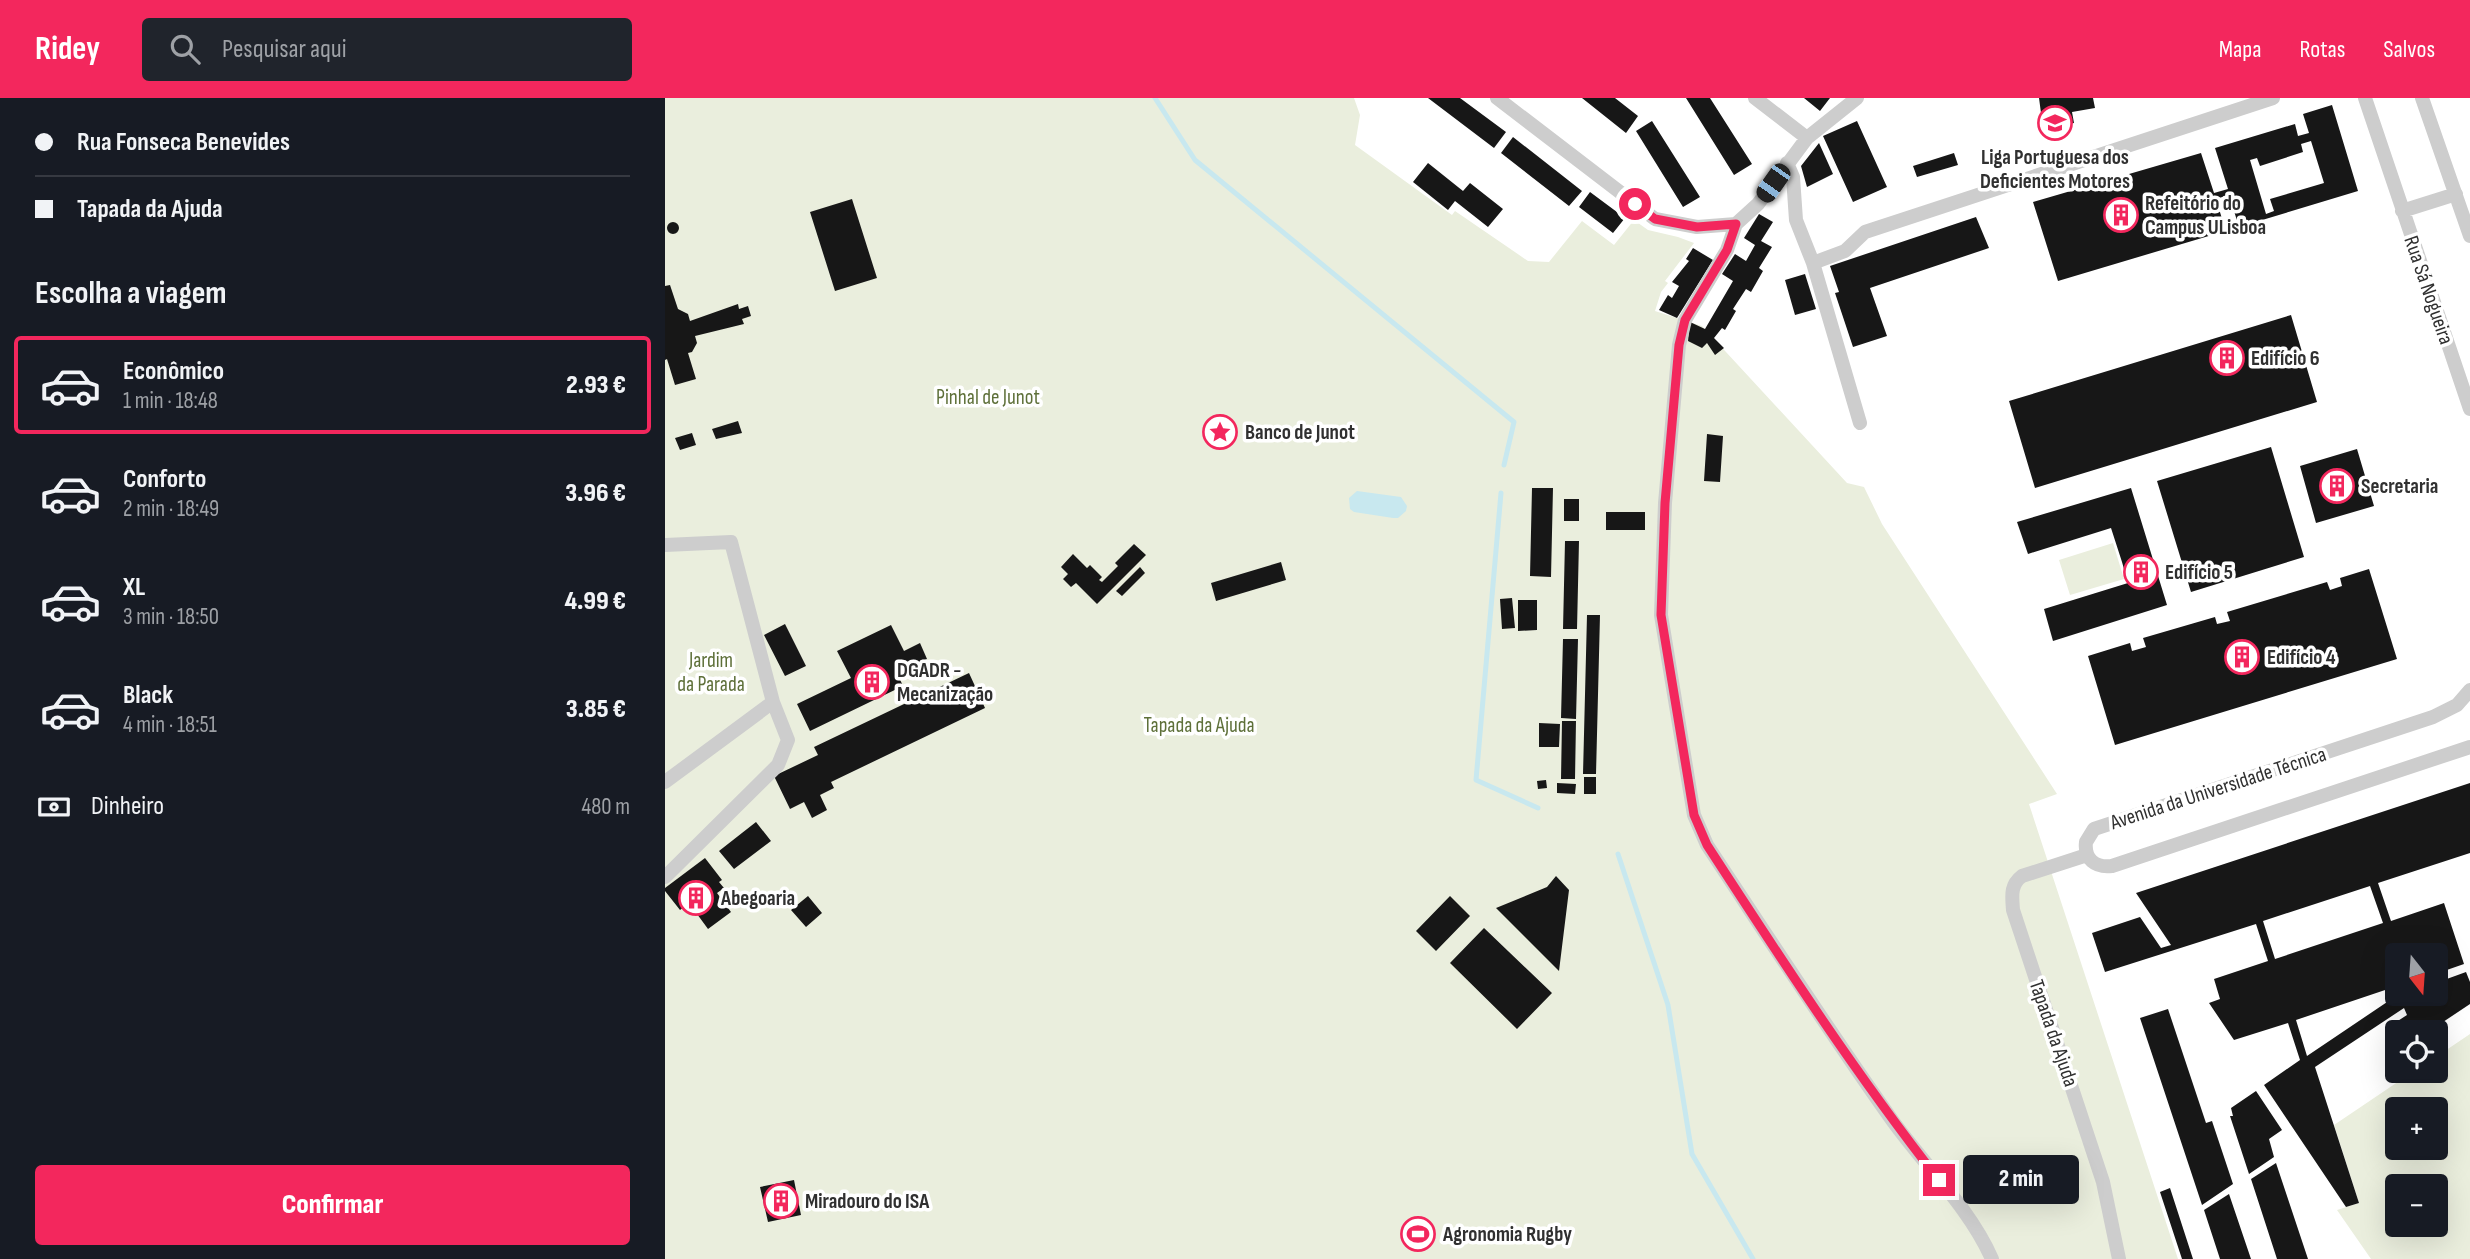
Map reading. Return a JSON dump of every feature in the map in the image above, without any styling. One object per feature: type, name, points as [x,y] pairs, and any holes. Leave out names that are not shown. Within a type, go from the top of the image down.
[{"type":"street","points":[[1497,98],[1655,219],[1697,227],[1736,224]]},
{"type":"street","points":[[1755,98],[1807,138]]},
{"type":"street","points":[[1857,98],[1807,138],[1758,204],[1736,224],[1727,250],[1685,320],[1678,356],[1665,503],[1661,615],[1694,815],[1707,845],[1841,1049],[1895,1125],[1954,1199],[1987,1247],[1992,1259]]},
{"type":"street","points":[[1813,263],[1845,251],[1864,232],[2273,98]]},
{"type":"street","name":"Rua Sá Nogueira","points":[[2365,98],[2470,408]]},
{"type":"street","points":[[2422,98],[2470,236]]},
{"type":"street","points":[[1787,163],[1793,177],[1796,220],[1813,263],[1860,423]]},
{"type":"street","name":"Rua Sá Nogueira","points":[[2402,211],[2456,194]]},
{"type":"street","points":[[665,545],[731,542],[773,702],[787,740],[778,765],[665,877]]},
{"type":"street","name":"Avenida da Universidade Técnica","points":[[2470,690],[2456,705],[2433,717],[2094,829],[2085,842],[2087,855],[2094,864],[2112,866],[2470,747]]},
{"type":"street","points":[[665,782],[773,702]]},
{"type":"street","name":"Tapada da Ajuda","points":[[2087,855],[2022,876],[2015,881],[2011,893],[2060,1058],[2078,1101],[2103,1182],[2119,1259]]},
{"type":"green space","name":"Tapada da Ajuda","points":[[665,98],[1354,98],[1360,115],[1355,145],[1452,215],[1455,211],[1528,261],[1549,262],[1582,221],[1614,245],[1634,220],[1648,230],[1694,243],[1665,281],[1668,283],[1661,292],[1655,311],[1702,326],[1847,483],[1864,487],[1882,524],[2057,794],[2029,804],[2178,1259],[665,1259]]},
{"type":"green space","points":[[2113,543],[2124,579],[2070,595],[2059,560]]},
{"type":"green space","points":[[2470,1034],[2470,1259],[2371,1259],[2337,1210],[2359,1203],[2334,1125],[2396,1083],[2448,1083],[2448,1049]]},
{"type":"water","points":[[1357,491],[1401,497],[1407,506],[1406,511],[1398,518],[1354,512],[1350,509],[1349,498]]},
{"type":"building","points":[[1428,98],[1460,98],[1506,132],[1494,148]]},
{"type":"building","points":[[1582,98],[1615,98],[1638,116],[1626,133]]},
{"type":"building","points":[[1686,98],[1710,98],[1752,164],[1734,175]]},
{"type":"building","points":[[1804,98],[1830,98],[1820,111]]},
{"type":"building","points":[[2039,98],[2093,98],[2095,108],[2072,112],[2074,123],[2043,128]]},
{"type":"building","points":[[2332,105],[2358,191],[2239,227],[2229,195],[2216,199],[2223,222],[2209,227],[2212,235],[2058,281],[2033,202],[2201,153],[2214,193],[2228,189],[2215,148],[2295,124],[2298,136],[2309,133],[2303,114]],"holes":[[[2311,141],[2324,183],[2270,199],[2274,211],[2266,214],[2250,160],[2257,158],[2260,166],[2303,152],[2301,144]]]},
{"type":"building","points":[[1652,121],[1700,197],[1683,207],[1636,131]]},
{"type":"building","points":[[1857,121],[1887,187],[1853,202],[1823,136]]},
{"type":"building","points":[[1513,137],[1582,191],[1569,206],[1501,153]]},
{"type":"building","points":[[1819,143],[1833,174],[1807,187],[1801,166]]},
{"type":"building","points":[[1954,153],[1958,165],[1917,177],[1913,166]]},
{"type":"building","points":[[1428,163],[1463,191],[1470,183],[1503,209],[1488,227],[1455,201],[1448,210],[1413,182]]},
{"type":"building","points":[[1590,192],[1625,218],[1613,233],[1579,207]]},
{"type":"building","points":[[852,199],[877,278],[835,291],[810,212]]},
{"type":"building","points":[[1759,214],[1773,222],[1761,241],[1772,247],[1759,268],[1763,271],[1751,292],[1746,289],[1733,309],[1736,311],[1725,330],[1722,328],[1714,338],[1724,348],[1715,355],[1707,343],[1702,348],[1688,341],[1690,322],[1705,329],[1733,281],[1722,274],[1735,254],[1746,261],[1755,245],[1744,238]]},
{"type":"building","points":[[1976,217],[1989,248],[1870,288],[1887,336],[1853,347],[1835,293],[1839,292],[1830,266]]},
{"type":"building","points":[[673,222],[679,228],[673,234],[667,228]]},
{"type":"building","points":[[1693,248],[1713,260],[1677,318],[1659,310],[1668,295],[1672,298],[1679,286],[1672,282],[1689,261],[1686,259]]},
{"type":"building","points":[[1805,274],[1816,309],[1795,315],[1785,280]]},
{"type":"building","points":[[670,285],[678,309],[688,314],[690,321],[738,304],[739,309],[748,306],[751,316],[742,319],[744,324],[695,336],[697,343],[692,352],[688,353],[696,379],[675,385],[667,359],[665,360],[665,286]]},
{"type":"building","name":"Edifício 6","points":[[2291,315],[2317,402],[2035,488],[2009,401]]},
{"type":"building","points":[[738,421],[742,433],[716,439],[712,429]]},
{"type":"building","points":[[692,433],[696,445],[680,450],[675,438]]},
{"type":"building","points":[[1707,434],[1723,436],[1720,482],[1704,481]]},
{"type":"building","points":[[2271,447],[2304,557],[2191,592],[2157,481]]},
{"type":"building","name":"Secretaria","points":[[2357,449],[2374,506],[2316,523],[2300,466]]},
{"type":"building","points":[[1532,488],[1553,488],[1551,577],[1530,576]]},
{"type":"building","name":"Edifício 5","points":[[2131,488],[2167,605],[2053,641],[2044,609],[2128,583],[2122,562],[2111,528],[2028,554],[2017,522]]},
{"type":"building","points":[[1564,499],[1579,499],[1579,521],[1564,521]]},
{"type":"building","points":[[1606,512],[1645,512],[1645,530],[1606,530]]},
{"type":"building","points":[[1565,541],[1579,541],[1577,629],[1563,629]]},
{"type":"building","points":[[1134,544],[1146,555],[1097,604],[1076,583],[1071,587],[1063,579],[1068,574],[1061,567],[1073,554],[1087,568],[1090,565],[1102,577],[1099,580],[1102,582],[1118,566],[1115,563]]},
{"type":"building","points":[[1281,562],[1286,580],[1216,601],[1211,583]]},
{"type":"building","points":[[1140,567],[1145,573],[1122,596],[1116,591]]},
{"type":"building","name":"Edifício 4","points":[[2369,569],[2397,659],[2115,745],[2088,656],[2130,643],[2132,651],[2146,647],[2143,638],[2215,617],[2217,624],[2230,621],[2227,612],[2327,582],[2330,590],[2342,586],[2340,578]]},
{"type":"building","points":[[1512,598],[1515,628],[1502,629],[1500,599]]},
{"type":"building","points":[[1518,600],[1537,600],[1537,630],[1518,631]]},
{"type":"building","points":[[1587,615],[1600,615],[1596,774],[1583,774]]},
{"type":"building","points":[[785,624],[806,666],[785,676],[764,635]]},
{"type":"building","name":"DGADR - Mecanização","points":[[891,625],[904,651],[920,643],[927,659],[897,673],[903,686],[810,731],[797,704],[851,678],[837,651]]},
{"type":"building","points":[[1563,639],[1578,639],[1576,719],[1561,718]]},
{"type":"building","points":[[969,673],[985,708],[831,782],[834,788],[820,795],[827,810],[812,818],[804,802],[790,809],[774,776],[818,755],[814,747]]},
{"type":"building","points":[[1562,721],[1576,721],[1575,779],[1561,779]]},
{"type":"building","points":[[1539,723],[1560,724],[1559,747],[1539,747]]},
{"type":"building","points":[[1584,777],[1596,777],[1596,794],[1584,794]]},
{"type":"building","points":[[1546,780],[1547,788],[1538,789],[1537,781]]},
{"type":"building","points":[[1557,783],[1576,784],[1575,794],[1557,793]]},
{"type":"building","points":[[2470,783],[2470,853],[2378,883],[2391,921],[2444,903],[2464,964],[2448,970],[2448,943],[2385,943],[2385,990],[2296,1020],[2307,1056],[2385,1003],[2385,1006],[2448,1006],[2448,979],[2466,972],[2470,982],[2470,1004],[2446,1020],[2399,1020],[2407,1015],[2404,1008],[2315,1067],[2359,1203],[2346,1207],[2264,1085],[2300,1060],[2288,1023],[2234,1040],[2209,1003],[2220,999],[2214,979],[2268,961],[2256,924],[2105,972],[2092,933],[2140,917],[2161,948],[2171,945],[2136,893]],"holes":[[[2370,886],[2383,923],[2275,959],[2263,921]]]},
{"type":"building","points":[[756,822],[771,841],[734,869],[719,851]]},
{"type":"building","name":"Abegoaria","points":[[705,858],[722,880],[719,882],[724,888],[717,893],[731,912],[708,929],[689,903],[680,910],[665,891],[665,888]]},
{"type":"building","points":[[1556,876],[1569,890],[1559,971],[1496,908],[1547,887]]},
{"type":"building","points":[[808,896],[822,913],[806,927],[791,910]]},
{"type":"building","points":[[1450,896],[1470,916],[1436,951],[1416,931]]},
{"type":"building","points":[[1484,928],[1552,993],[1517,1029],[1450,963]]},
{"type":"building","points":[[2168,1009],[2206,1123],[2212,1121],[2233,1184],[2202,1205],[2140,1018]]},
{"type":"building","points":[[2256,1091],[2282,1130],[2269,1139],[2274,1157],[2249,1174],[2230,1116],[2233,1116],[2231,1108]]},
{"type":"building","points":[[2276,1163],[2308,1259],[2277,1259],[2251,1179]]},
{"type":"building","name":"Miradouro do ISA","points":[[794,1180],[801,1215],[768,1222],[760,1187]]},
{"type":"building","points":[[2170,1188],[2193,1259],[2182,1259],[2160,1192]]},
{"type":"building","points":[[2229,1194],[2251,1259],[2220,1259],[2204,1210]]},
{"type":"waterway","points":[[1155,98],[1195,160],[1514,422],[1504,465]]},
{"type":"waterway","points":[[1501,493],[1476,780],[1538,808]]},
{"type":"waterway","points":[[1618,854],[1668,1005],[1692,1154],[1753,1259]]},
{"type":"place","name":"Liga Portuguesa dos Deficientes Motores","points":[[2055,123]]},
{"type":"place","name":"Refeitório do Campus ULisboa","points":[[2121,215]]},
{"type":"place","name":"Edifício 6","points":[[2227,358]]},
{"type":"place","name":"Banco de Junot","points":[[1220,432]]},
{"type":"place","name":"Secretaria","points":[[2337,486]]},
{"type":"place","name":"Edifício 5","points":[[2141,572]]},
{"type":"place","name":"Edifício 4","points":[[2242,657]]},
{"type":"place","name":"DGADR - Mecanização","points":[[872,682]]},
{"type":"place","name":"Abegoaria","points":[[696,898]]},
{"type":"place","name":"Miradouro do ISA","points":[[781,1201]]},
{"type":"place","name":"Agronomia Rugby","points":[[1418,1234]]},
{"type":"route","points":[[1635,204],[1655,219],[1697,227],[1736,224],[1727,250],[1685,320],[1679,345],[1665,503],[1661,615],[1694,815],[1707,845],[1841,1049],[1895,1125],[1939,1180]]},
{"type":"park label","name":"Pinhal de Junot","points":[[988,397]]},
{"type":"park label","name":"Jardim da Parada","points":[[711,672]]}]
